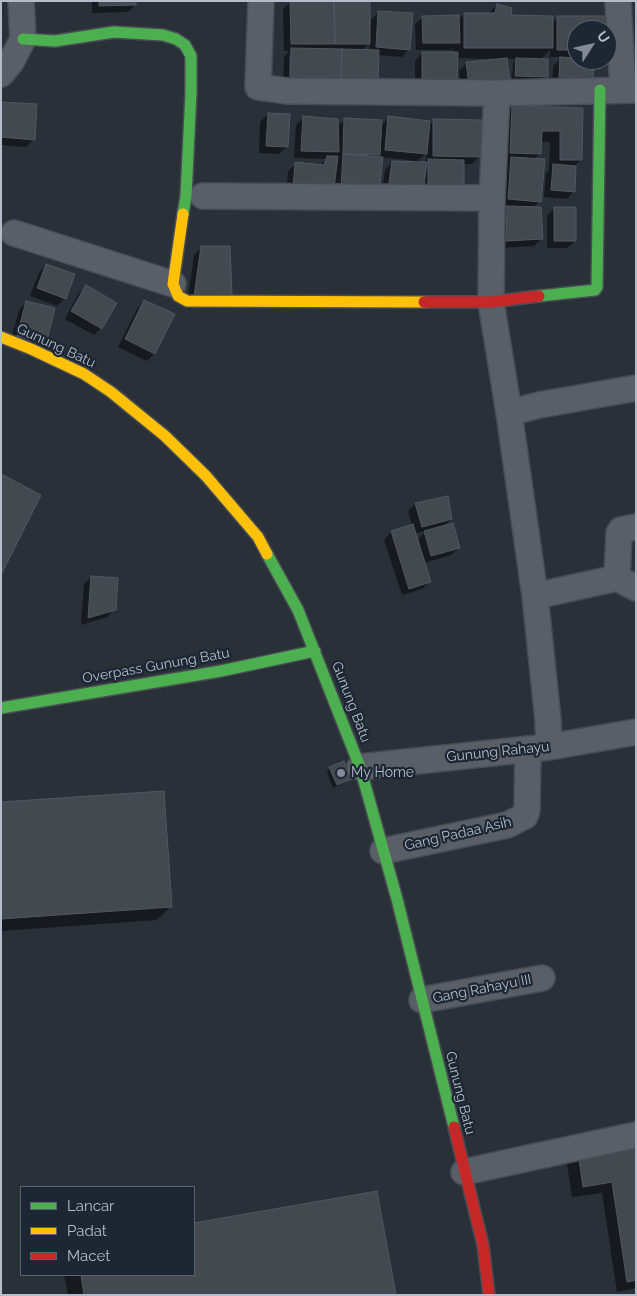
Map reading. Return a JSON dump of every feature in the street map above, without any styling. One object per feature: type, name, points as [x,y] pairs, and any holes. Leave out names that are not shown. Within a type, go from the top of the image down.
[{"type":"street","points":[[1,74],[12,62],[23,39],[20,1]]},
{"type":"street","points":[[261,1],[258,87],[287,91],[497,93],[620,90]]},
{"type":"street","points":[[272,88],[274,1]]},
{"type":"street","points":[[23,39],[55,41],[114,32],[163,35],[176,39],[185,45],[191,56],[191,92],[186,196],[173,284],[178,296],[187,301],[490,302],[591,292],[597,287],[620,90],[618,1]]},
{"type":"street","points":[[497,93],[490,302],[509,413],[536,596],[548,720],[539,748]]},
{"type":"street","points":[[203,196],[492,198]]},
{"type":"street","points":[[14,233],[173,284]]},
{"type":"street","name":"Gunung Batu","points":[[1,337],[84,374],[111,392],[165,436],[206,476],[258,537],[298,610],[360,767],[422,1000],[483,1245],[489,1295]]},
{"type":"street","points":[[509,413],[539,405],[636,388]]},
{"type":"street","points":[[536,596],[626,583],[619,532],[636,527]]},
{"type":"street","name":"Overpass Gunung Batu","points":[[1,708],[221,671],[315,651]]},
{"type":"street","name":"Gunung Rahayu","points":[[360,767],[539,748],[636,732]]},
{"type":"street","name":"Gang Padaa Asih","points":[[383,851],[507,825],[525,816],[539,748]]},
{"type":"street","name":"Gang Rahayu III","points":[[422,1000],[542,978]]},
{"type":"street","points":[[464,1172],[636,1135]]},
{"type":"building","points":[[99,1],[136,1],[136,5],[99,6]]},
{"type":"building","points":[[290,1],[334,1],[335,44],[291,44]]},
{"type":"building","points":[[334,1],[370,1],[370,44],[335,44]]},
{"type":"building","points":[[497,4],[512,8],[511,15],[553,16],[553,48],[464,48],[464,13],[495,13]]},
{"type":"building","points":[[378,11],[413,13],[410,50],[376,47]]},
{"type":"building","points":[[459,15],[460,43],[423,43],[422,16]]},
{"type":"building","points":[[557,16],[606,16],[606,20],[567,20],[567,50],[557,50]]},
{"type":"building","points":[[291,48],[342,49],[341,83],[290,81]]},
{"type":"building","points":[[342,49],[379,50],[378,84],[341,83]]},
{"type":"building","points":[[422,52],[458,52],[457,86],[422,85]]},
{"type":"building","points":[[560,57],[567,57],[567,70],[594,70],[593,81],[559,78]]},
{"type":"building","points":[[507,58],[510,81],[469,86],[466,62]]},
{"type":"building","points":[[516,58],[548,59],[548,77],[515,76]]},
{"type":"building","points":[[1,102],[37,104],[35,140],[1,137]]},
{"type":"building","points":[[512,106],[583,108],[582,160],[560,160],[560,131],[542,131],[541,154],[510,153]]},
{"type":"building","points":[[268,113],[290,114],[288,147],[266,146]]},
{"type":"building","points":[[303,116],[338,119],[339,152],[301,151]]},
{"type":"building","points":[[388,116],[430,121],[427,154],[385,150]]},
{"type":"building","points":[[344,118],[382,120],[380,155],[343,154]]},
{"type":"building","points":[[433,119],[482,120],[481,157],[433,156]]},
{"type":"building","points":[[343,154],[383,157],[379,193],[341,189]]},
{"type":"building","points":[[327,156],[338,156],[334,188],[293,189],[295,162],[324,165]]},
{"type":"building","points":[[511,157],[545,159],[541,202],[508,199]]},
{"type":"building","points":[[428,159],[464,160],[464,194],[428,194]]},
{"type":"building","points":[[392,161],[427,162],[423,193],[388,190]]},
{"type":"building","points":[[553,164],[576,166],[575,192],[551,190]]},
{"type":"building","points":[[507,206],[541,207],[543,239],[506,241]]},
{"type":"building","points":[[554,207],[576,207],[576,241],[554,241]]},
{"type":"building","points":[[201,246],[230,246],[232,294],[194,297]]},
{"type":"building","points":[[46,264],[75,274],[66,299],[37,288]]},
{"type":"building","points":[[86,285],[117,303],[102,329],[71,311]]},
{"type":"building","points":[[144,300],[175,314],[155,354],[125,339]]},
{"type":"building","points":[[26,301],[55,308],[46,344],[17,336]]},
{"type":"building","points":[[3,475],[41,495],[1,575],[1,479]]},
{"type":"building","points":[[448,496],[452,519],[422,527],[415,503]]},
{"type":"building","points":[[453,523],[460,548],[431,556],[424,531]]},
{"type":"building","points":[[413,524],[431,582],[409,589],[391,531]]},
{"type":"building","points":[[91,576],[118,578],[116,610],[88,618]]},
{"type":"building","name":"My Home","points":[[344,761],[352,779],[337,785],[329,767]]},
{"type":"building","points":[[164,791],[172,907],[1,919],[1,802]]},
{"type":"building","points":[[636,1143],[636,1280],[627,1282],[612,1182],[583,1187],[578,1152]]},
{"type":"building","points":[[377,1191],[396,1295],[84,1295],[81,1276],[195,1276],[195,1223]]},
{"type":"traffic: fast","points":[[23,39],[55,41],[114,32],[163,35],[176,39],[185,45],[191,56],[191,92],[186,196],[183,214]]},
{"type":"traffic: fast","points":[[539,296],[595,290],[597,287],[600,90]]},
{"type":"traffic: fast","points":[[267,554],[298,610],[360,767],[397,899],[454,1127]]},
{"type":"traffic: fast","points":[[1,708],[221,671],[315,651]]},
{"type":"traffic: slow","points":[[183,214],[173,284],[178,296],[187,301],[424,302]]},
{"type":"traffic: slow","points":[[1,337],[84,374],[111,392],[165,436],[206,476],[258,537],[267,554]]},
{"type":"traffic: jam","points":[[424,302],[491,302],[539,296]]},
{"type":"traffic: jam","points":[[454,1127],[483,1245],[489,1295]]},
{"type":"place","name":"My Home","points":[[341,773]]}]
